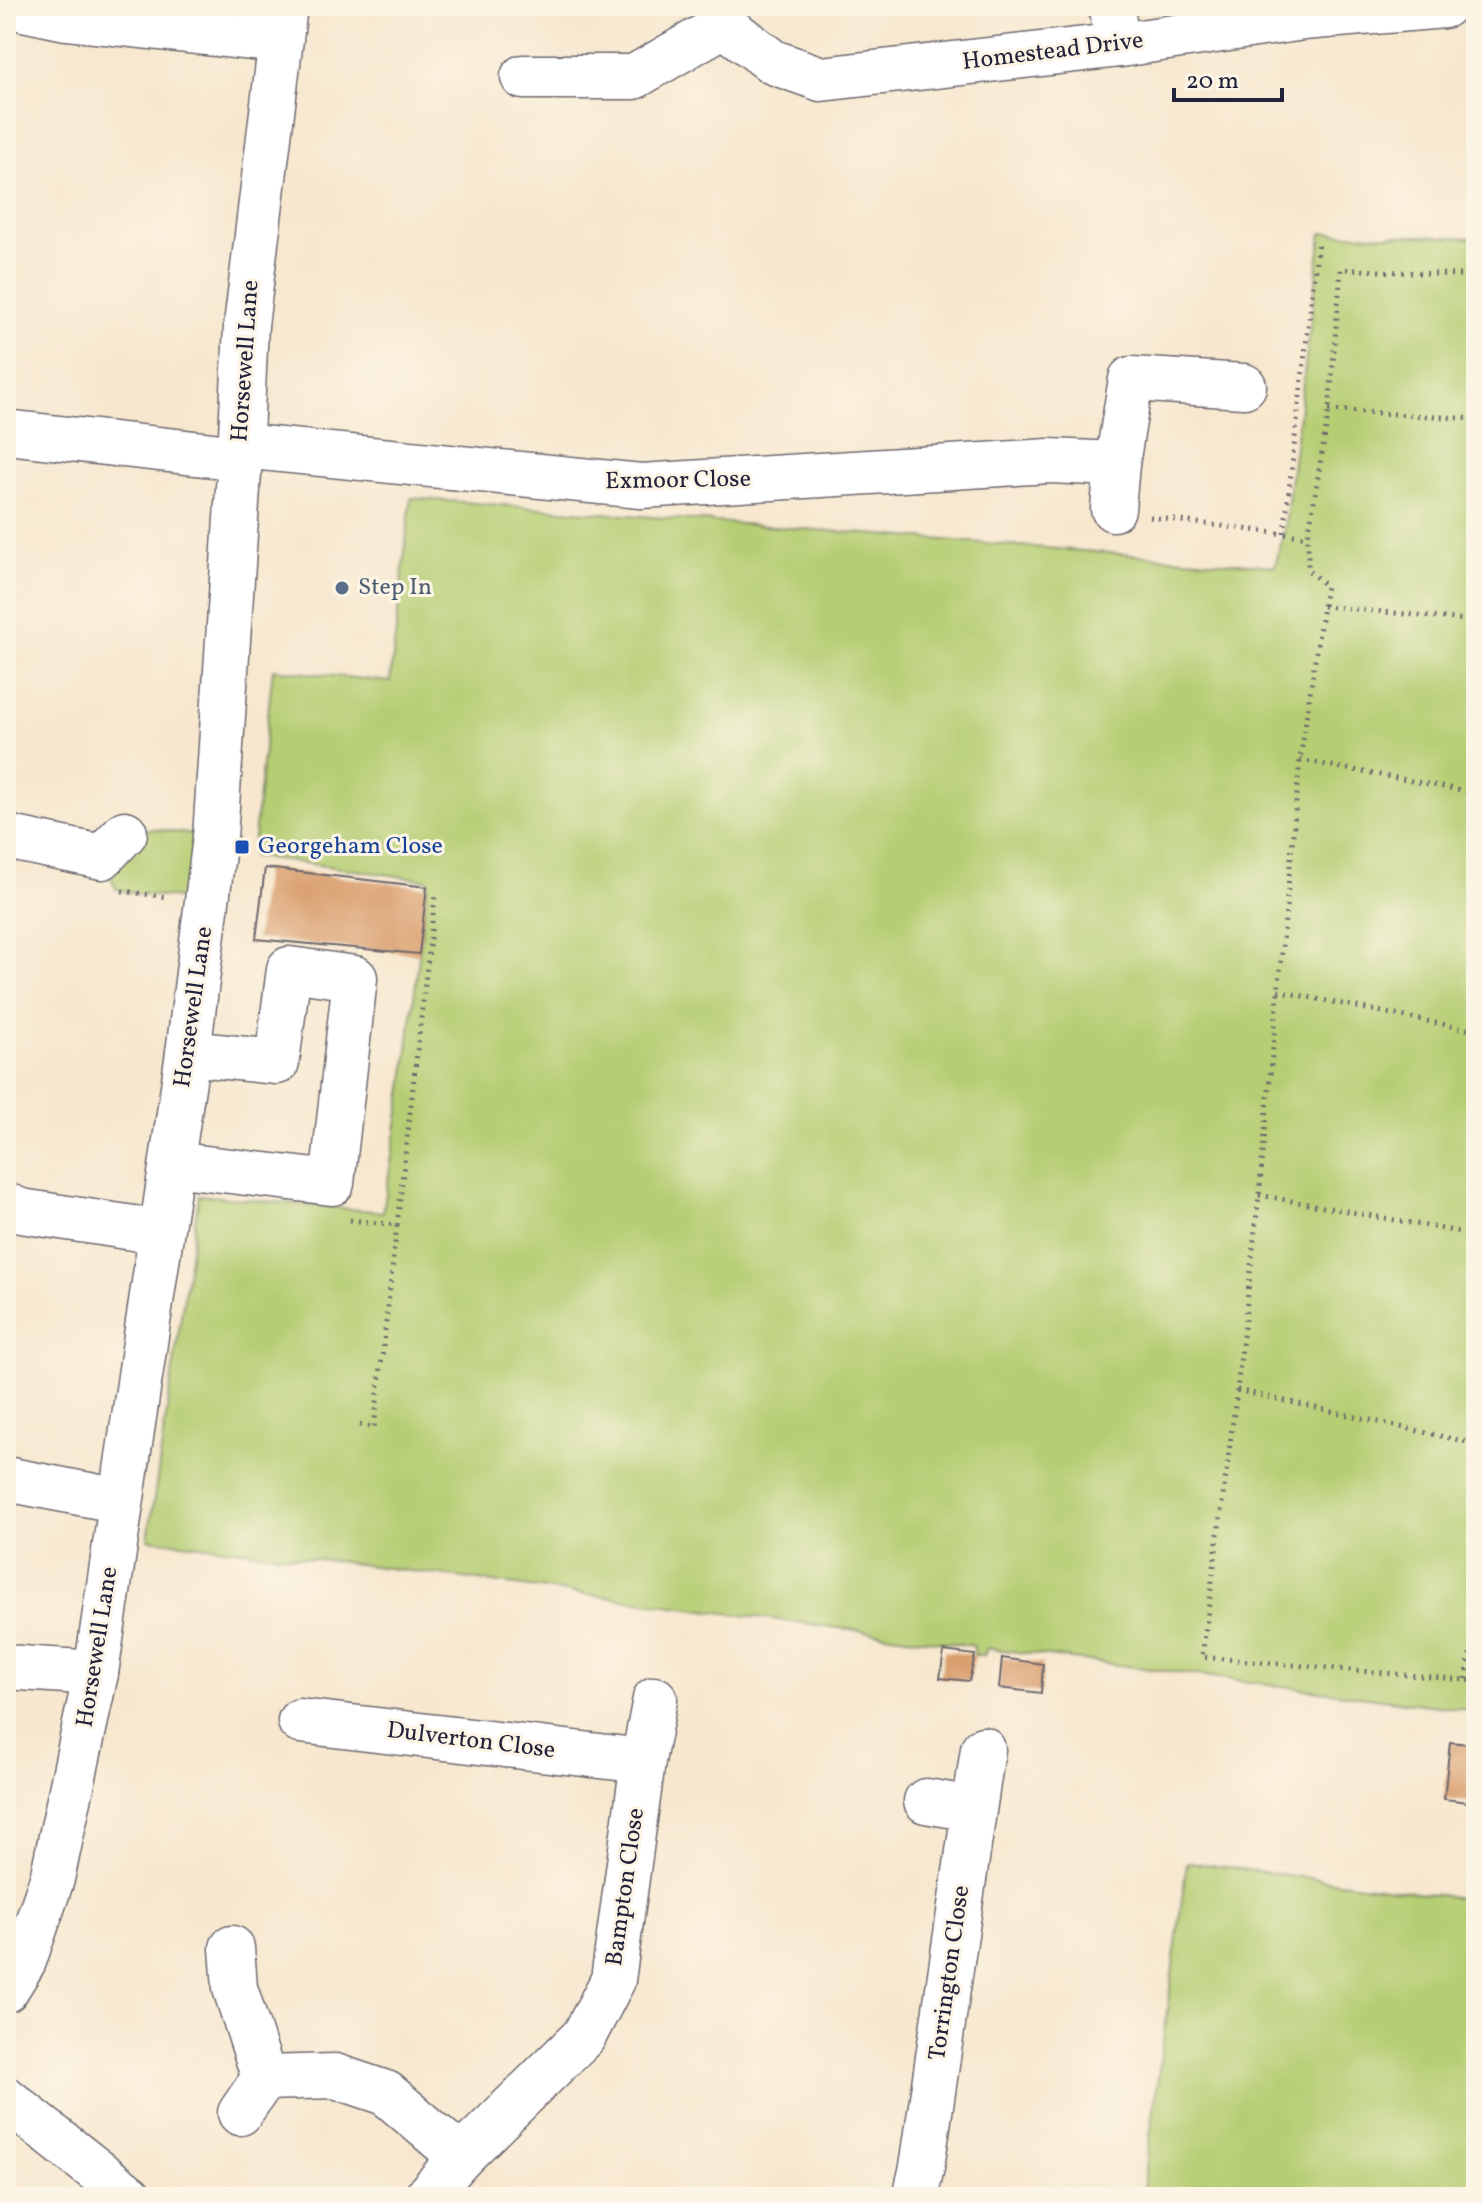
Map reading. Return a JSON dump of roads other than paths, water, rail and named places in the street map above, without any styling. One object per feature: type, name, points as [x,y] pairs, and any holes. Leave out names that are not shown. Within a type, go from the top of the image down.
[{"type":"street","points":[[9,6],[66,18],[283,23]]},
{"type":"street","name":"Homestead Drive","points":[[523,77],[634,77],[721,16],[773,62],[821,79],[1115,26],[1303,18],[1444,6]]},
{"type":"street","name":"Horsewell Lane","points":[[6,1990],[24,1961],[52,1879],[96,1673],[188,1053],[216,821],[246,325],[283,23]]},
{"type":"street","points":[[1113,509],[1131,379],[1244,386]]},
{"type":"street","points":[[6,432],[240,452]]},
{"type":"street","name":"Exmoor Close","points":[[240,452],[641,486],[1049,461],[1117,464]]},
{"type":"street","points":[[6,837],[115,860]]},
{"type":"street","points":[[172,1164],[332,1183],[355,978],[289,969],[277,1062],[188,1053]]},
{"type":"street","points":[[6,1205],[21,1211],[160,1232]]},
{"type":"street","points":[[6,1479],[121,1501]]},
{"type":"street","points":[[6,1667],[96,1673]]},
{"type":"street","name":"Bampton Close","points":[[426,2197],[461,2157],[584,2036],[613,1980],[643,1761],[655,1699]]},
{"type":"street","name":"Dulverton Close","points":[[300,1721],[643,1761]]},
{"type":"street","name":"Torrington Close","points":[[915,2197],[922,2167],[983,1749]]},
{"type":"street","points":[[926,1801],[973,1809]]},
{"type":"street","points":[[232,1948],[235,1988],[264,2078]]},
{"type":"street","points":[[264,2078],[335,2076],[386,2093],[461,2157]]},
{"type":"street","points":[[240,2113],[264,2078]]},
{"type":"street","points":[[6,2099],[130,2197]]},
{"type":"place","name":"Step In","points":[[342,588]]},
{"type":"place","name":"Georgeham Close","points":[[242,847]]}]
